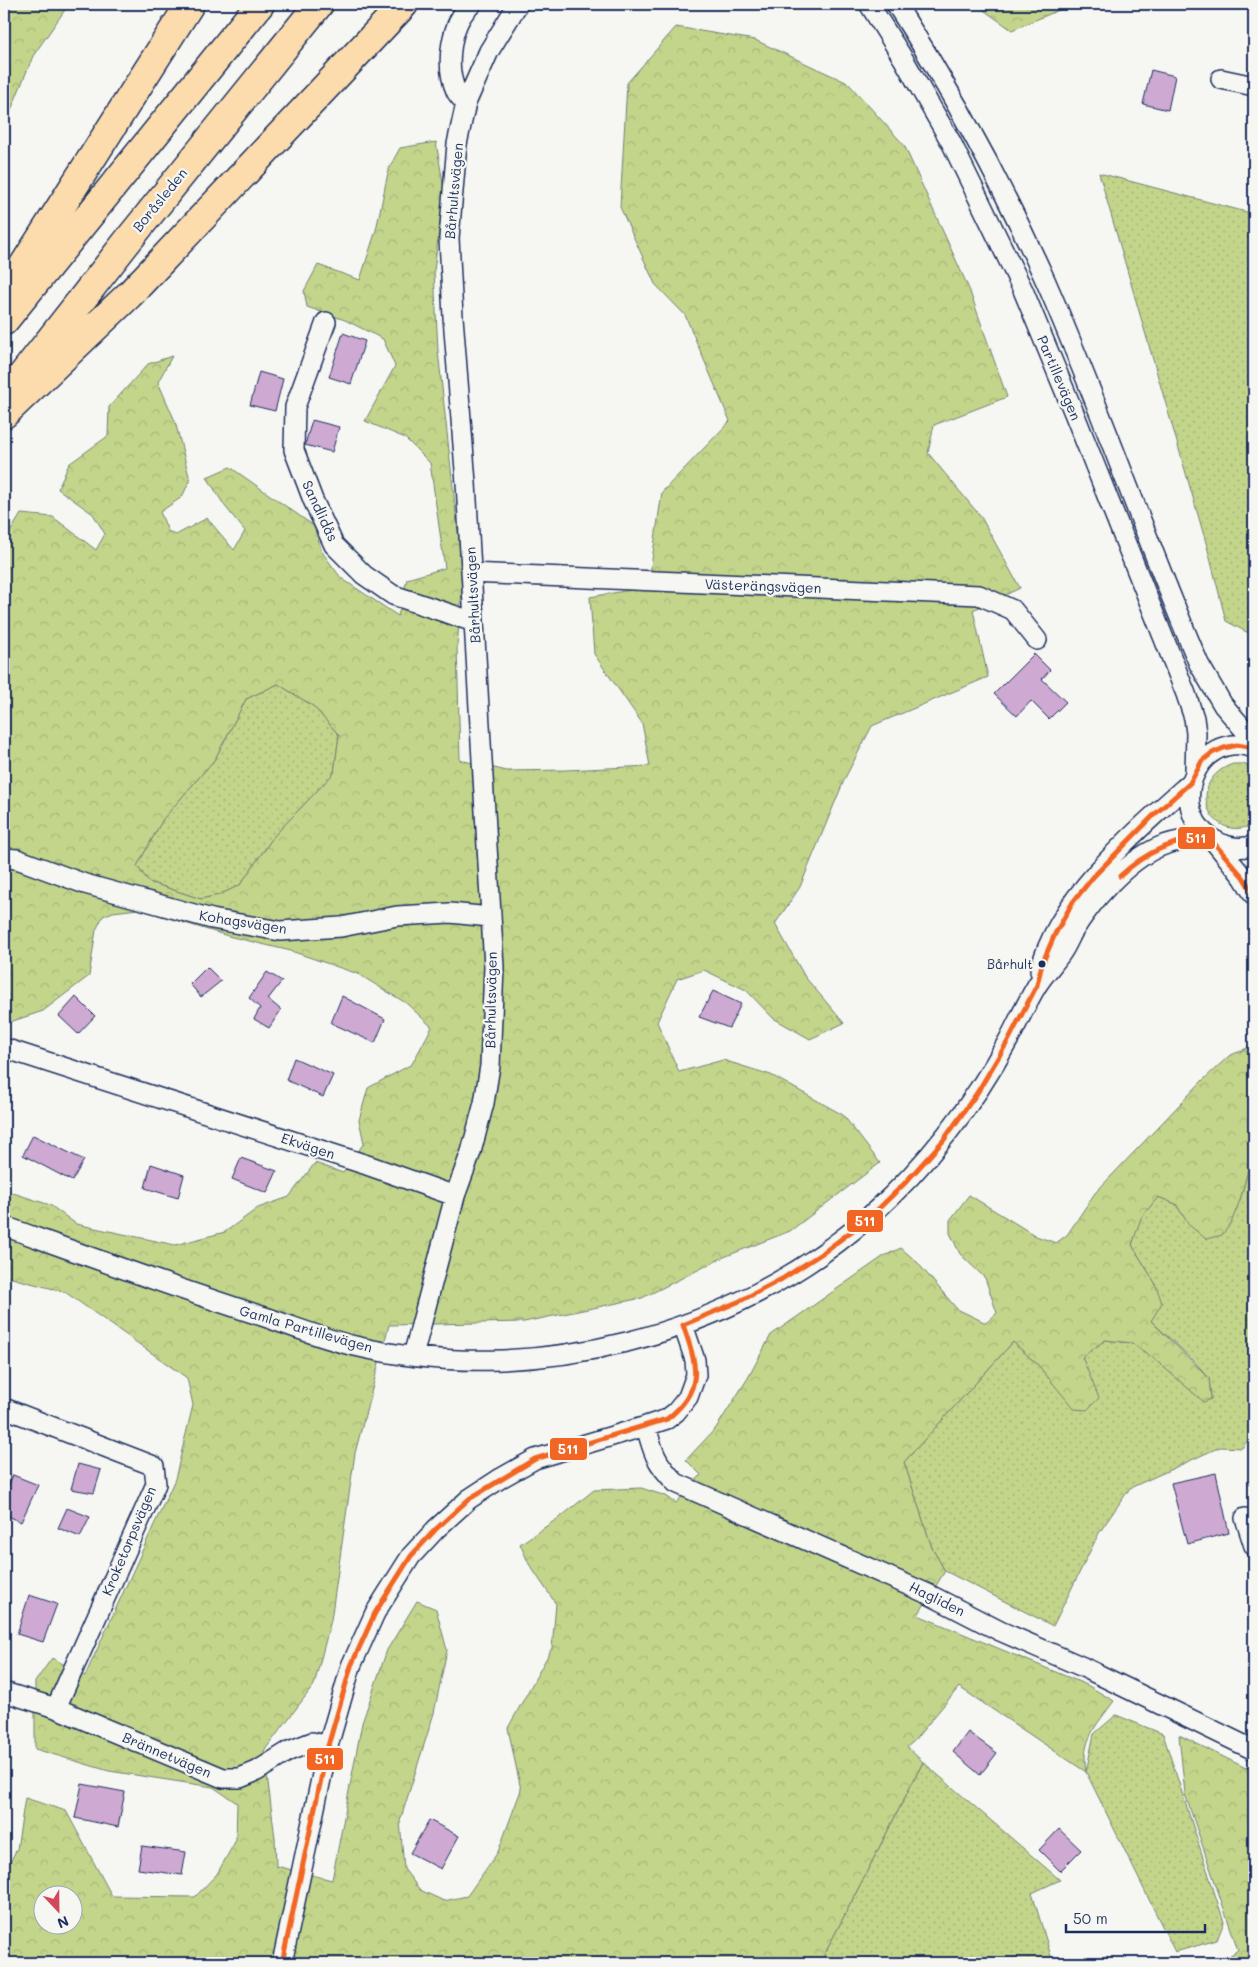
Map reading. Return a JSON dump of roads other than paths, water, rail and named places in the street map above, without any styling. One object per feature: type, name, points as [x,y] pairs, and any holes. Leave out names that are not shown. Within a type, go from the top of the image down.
[{"type":"highway","points":[[4,296],[190,4]]},
{"type":"highway","points":[[4,322],[260,4]]},
{"type":"highway","name":"Boråsleden","points":[[4,398],[126,243],[319,4]]},
{"type":"highway","points":[[4,414],[130,294],[404,4]]},
{"type":"street","points":[[466,103],[456,92],[450,59],[455,26],[472,4]]},
{"type":"street","name":"Partillevägen","points":[[869,4],[951,142],[1023,290],[1074,413],[1194,718],[1196,733],[1193,778],[1189,795],[1190,807],[1197,823],[1211,838]]},
{"type":"street","name":"Partillevägen","points":[[896,4],[972,130],[1046,283],[1199,664],[1222,705],[1254,741]]},
{"type":"street","name":"Bårhultsvägen","points":[[455,1196],[471,1152],[484,1104],[490,1066],[494,967],[449,238],[458,144],[466,103],[512,6]]},
{"type":"street","points":[[1221,79],[1254,86]]},
{"type":"street","name":"Sandlidås","points":[[326,322],[295,407],[294,450],[313,500],[334,545],[364,575],[393,595],[474,622]]},
{"type":"street","name":"Västerängsvägen","points":[[471,573],[979,595],[1013,610],[1036,640]]},
{"type":"street","name":"Gamla Partillevägen","points":[[1037,985],[1048,949],[1073,902],[1094,876],[1193,778],[1202,761],[1212,753],[1237,745],[1254,748]]},
{"type":"street","points":[[1211,838],[1225,845],[1238,847],[1254,845]]},
{"type":"street","points":[[1211,838],[1243,877],[1254,895]]},
{"type":"street","name":"Gamla Partillevägen","points":[[4,1226],[233,1307],[354,1346],[413,1356],[462,1360],[536,1358],[596,1350],[683,1325],[740,1301],[782,1279],[824,1252],[869,1218],[943,1142],[978,1093],[1037,985],[1062,952],[1073,932],[1107,888],[1136,860],[1160,846],[1178,840],[1211,838]]},
{"type":"street","name":"Kohagsvägen","points":[[4,858],[17,859],[86,884],[212,919],[280,932],[341,928],[397,916],[450,913],[490,917]]},
{"type":"street","name":"Ekvägen","points":[[4,1048],[367,1165],[455,1196]]},
{"type":"street","points":[[413,1356],[455,1196]]},
{"type":"street","points":[[282,1963],[328,1746],[351,1666],[375,1613],[411,1556],[436,1528],[500,1478],[535,1459],[646,1426],[676,1412],[683,1405],[692,1389],[696,1375],[695,1360],[683,1325]]},
{"type":"street","name":"Kroketorpsvägen","points":[[4,1408],[154,1466],[156,1484],[56,1708]]},
{"type":"street","name":"Hagliden","points":[[646,1426],[656,1460],[676,1483],[928,1594],[1000,1631],[1083,1667],[1254,1750]]},
{"type":"street","points":[[1245,1518],[1254,1546]]},
{"type":"street","name":"Brännetvägen","points":[[4,1692],[56,1708],[223,1778],[240,1778],[257,1771],[289,1751],[312,1742],[328,1746]]},
{"type":"place","name":"Bårhult","points":[[1042,964]]}]
